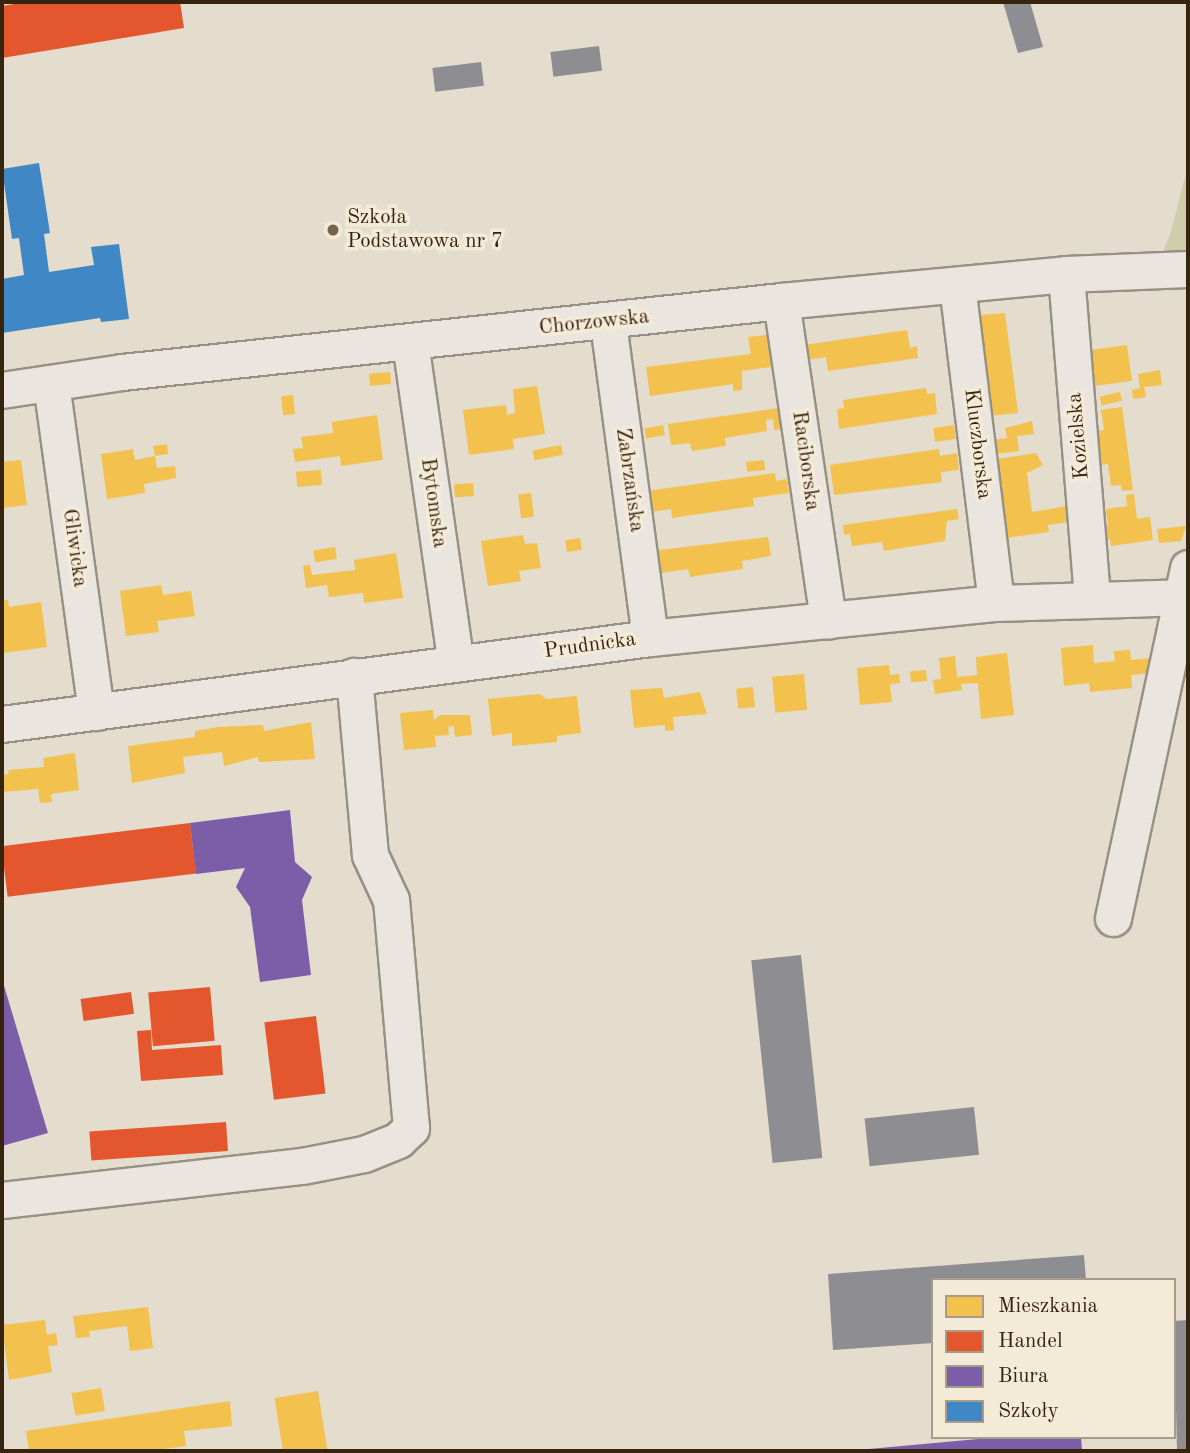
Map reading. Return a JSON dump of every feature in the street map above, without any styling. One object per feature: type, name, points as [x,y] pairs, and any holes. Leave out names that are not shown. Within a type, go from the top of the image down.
[{"type":"street","name":"Chorzowska","points":[[2,390],[410,342],[608,323],[781,301],[1066,274],[1188,269]]},
{"type":"street","name":"Kozielska","points":[[1066,274],[1092,598]]},
{"type":"street","name":"Kluczborska","points":[[957,285],[996,603]]},
{"type":"street","name":"Raciborska","points":[[781,301],[828,621]]},
{"type":"street","name":"Zabrzańska","points":[[608,323],[650,638]]},
{"type":"street","name":"Bytomska","points":[[410,342],[456,664]]},
{"type":"street","name":"Gliwicka","points":[[51,383],[96,712]]},
{"type":"street","name":"Prudnicka","points":[[2,724],[650,638],[1186,587]]},
{"type":"street","points":[[1113,918],[1186,587]]},
{"type":"street","points":[[2,1200],[302,1166],[364,1154],[398,1140],[411,1128],[391,900],[370,855],[354,676]]},
{"type":"shaded area","points":[[1188,166],[1188,269],[1155,270],[1170,235]]},
{"type":"building: Mieszkania","points":[[1005,313],[1018,413],[988,416],[968,316]]},
{"type":"building: Mieszkania","points":[[907,330],[910,348],[917,346],[918,358],[828,371],[826,357],[806,360],[788,333],[804,331],[804,345]]},
{"type":"building: Mieszkania","points":[[775,334],[777,366],[742,371],[742,390],[733,391],[733,384],[650,396],[646,367],[751,354],[748,337]]},
{"type":"building: Mieszkania","points":[[1127,345],[1132,381],[1089,387],[1084,351]]},
{"type":"building: Mieszkania","points":[[1160,370],[1162,385],[1144,387],[1146,397],[1133,399],[1132,390],[1140,388],[1138,374]]},
{"type":"building: Mieszkania","points":[[390,372],[391,384],[370,386],[369,374]]},
{"type":"building: Mieszkania","points":[[537,386],[545,434],[513,439],[514,449],[469,455],[463,410],[506,405],[507,415],[515,413],[513,389]]},
{"type":"building: Mieszkania","points":[[926,388],[927,394],[935,393],[937,414],[839,429],[837,409],[844,408],[843,400]]},
{"type":"building: Mieszkania","points":[[1120,392],[1122,401],[1102,405],[1100,397]]},
{"type":"building: Mieszkania","points":[[293,395],[295,414],[283,415],[281,396]]},
{"type":"building: Mieszkania","points":[[786,407],[789,428],[774,430],[773,419],[766,420],[767,431],[725,438],[726,446],[692,451],[690,443],[671,445],[668,424]]},
{"type":"building: Mieszkania","points":[[1122,407],[1133,490],[1122,491],[1121,485],[1111,486],[1108,464],[1099,465],[1095,431],[1104,430],[1101,410]]},
{"type":"building: Mieszkania","points":[[377,415],[383,460],[341,466],[340,456],[295,462],[293,449],[303,448],[301,437],[333,433],[332,422]]},
{"type":"building: Mieszkania","points":[[1032,421],[1034,434],[1017,436],[1019,451],[995,454],[993,440],[1007,438],[1005,428]]},
{"type":"building: Mieszkania","points":[[663,425],[665,435],[646,438],[644,429]]},
{"type":"building: Mieszkania","points":[[954,425],[956,439],[935,442],[933,428]]},
{"type":"building: Mieszkania","points":[[167,444],[168,454],[155,456],[153,446]]},
{"type":"building: Mieszkania","points":[[561,445],[563,455],[534,460],[533,451]]},
{"type":"building: Mieszkania","points":[[133,449],[135,460],[155,456],[157,468],[175,466],[176,478],[144,484],[145,493],[107,499],[101,454]]},
{"type":"building: Mieszkania","points":[[939,449],[940,456],[957,453],[959,470],[941,472],[942,482],[834,495],[830,465]]},
{"type":"building: Mieszkania","points":[[1036,453],[1043,465],[1027,473],[1032,512],[1073,505],[1075,521],[1048,525],[1049,532],[1006,538],[995,459]]},
{"type":"building: Mieszkania","points":[[21,460],[27,505],[2,508],[2,462]]},
{"type":"building: Mieszkania","points":[[764,460],[765,470],[747,472],[746,462]]},
{"type":"building: Mieszkania","points":[[321,470],[322,485],[297,487],[296,472]]},
{"type":"building: Mieszkania","points":[[775,473],[776,481],[787,479],[789,493],[753,498],[754,506],[672,518],[671,509],[643,513],[640,492]]},
{"type":"building: Mieszkania","points":[[473,483],[474,496],[455,497],[454,484]]},
{"type":"building: Mieszkania","points":[[531,493],[534,517],[521,518],[518,495]]},
{"type":"building: Mieszkania","points":[[1134,494],[1137,519],[1150,517],[1153,540],[1111,546],[1110,539],[1104,540],[1102,527],[1108,526],[1106,509],[1127,506],[1126,495]]},
{"type":"building: Mieszkania","points":[[957,509],[959,519],[947,521],[945,541],[884,551],[882,542],[852,546],[850,534],[844,535],[843,525]]},
{"type":"building: Mieszkania","points":[[1186,526],[1181,541],[1159,543],[1157,529]]},
{"type":"building: Mieszkania","points":[[523,535],[525,544],[537,543],[541,568],[519,571],[521,581],[488,586],[481,541]]},
{"type":"building: Mieszkania","points":[[768,537],[771,556],[742,561],[743,569],[690,577],[688,569],[654,574],[651,551]]},
{"type":"building: Mieszkania","points":[[580,538],[582,550],[567,552],[565,540]]},
{"type":"building: Mieszkania","points":[[335,547],[337,559],[315,562],[313,550]]},
{"type":"building: Mieszkania","points":[[396,553],[403,598],[364,603],[363,593],[329,597],[327,585],[306,588],[303,566],[310,565],[312,575],[355,570],[354,560]]},
{"type":"building: Mieszkania","points":[[161,585],[163,595],[191,591],[195,616],[157,621],[159,632],[126,636],[120,591]]},
{"type":"building: Mieszkania","points":[[2,600],[8,600],[9,607],[41,602],[47,647],[3,653]]},
{"type":"building: Mieszkania","points":[[1093,645],[1094,663],[1115,661],[1114,651],[1130,650],[1131,660],[1150,658],[1152,673],[1131,675],[1132,688],[1090,692],[1089,683],[1064,686],[1061,648]]},
{"type":"building: Mieszkania","points":[[1007,653],[1014,715],[981,719],[978,683],[961,684],[962,690],[935,694],[933,680],[941,679],[939,658],[955,656],[957,677],[977,675],[976,657]]},
{"type":"building: Mieszkania","points":[[889,665],[890,675],[899,674],[900,683],[890,684],[892,702],[860,705],[857,668]]},
{"type":"building: Mieszkania","points":[[926,670],[927,681],[911,682],[910,671]]},
{"type":"building: Mieszkania","points":[[804,674],[807,710],[775,713],[772,677]]},
{"type":"building: Mieszkania","points":[[753,687],[755,707],[738,709],[736,689]]},
{"type":"building: Mieszkania","points":[[662,688],[664,698],[700,692],[707,714],[673,717],[674,730],[665,731],[665,725],[634,728],[630,690]]},
{"type":"building: Mieszkania","points":[[539,694],[547,699],[577,696],[581,733],[557,736],[557,742],[512,746],[512,733],[492,736],[488,699]]},
{"type":"building: Mieszkania","points":[[433,710],[434,720],[440,715],[470,715],[472,735],[455,737],[454,726],[448,727],[449,735],[435,736],[436,747],[404,750],[400,713]]},
{"type":"building: Mieszkania","points":[[311,722],[315,759],[259,762],[258,757],[224,766],[222,752],[183,757],[185,773],[132,783],[128,746],[195,737],[195,731],[219,727],[263,725],[264,731]]},
{"type":"building: Mieszkania","points":[[75,753],[79,790],[51,794],[52,802],[40,803],[38,789],[2,792],[2,775],[9,774],[8,770],[44,767],[43,758]]},
{"type":"building: Mieszkania","points":[[148,1307],[153,1348],[130,1351],[127,1326],[89,1331],[90,1337],[76,1338],[73,1316]]},
{"type":"building: Mieszkania","points":[[45,1320],[47,1335],[56,1333],[58,1345],[48,1346],[52,1372],[9,1380],[2,1325]]},
{"type":"building: Mieszkania","points":[[101,1388],[105,1411],[75,1416],[71,1393]]},
{"type":"building: Mieszkania","points":[[318,1391],[328,1451],[283,1451],[275,1398]]},
{"type":"building: Mieszkania","points":[[230,1401],[232,1426],[184,1431],[186,1446],[150,1451],[29,1451],[26,1431]]},
{"type":"building: Handel","points":[[26,2],[180,2],[184,28],[2,58],[2,6]]},
{"type":"building: Handel","points":[[190,823],[196,874],[8,897],[2,846]]},
{"type":"building: Handel","points":[[210,987],[215,1041],[153,1046],[148,992]]},
{"type":"building: Handel","points":[[131,992],[134,1014],[84,1021],[80,999]]},
{"type":"building: Handel","points":[[316,1016],[326,1093],[274,1100],[264,1022]]},
{"type":"building: Handel","points":[[151,1030],[152,1050],[221,1045],[223,1075],[141,1081],[137,1031]]},
{"type":"building: Handel","points":[[226,1122],[228,1151],[91,1160],[89,1132]]},
{"type":"building: Biura","points":[[290,810],[295,862],[312,877],[302,900],[311,975],[260,982],[250,907],[236,887],[245,868],[196,874],[190,823]]},
{"type":"building: Biura","points":[[2,979],[48,1133],[2,1146]]},
{"type":"building: Biura","points":[[978,1439],[1081,1439],[1082,1451],[847,1451]]},
{"type":"building: Szkoły","points":[[39,163],[50,233],[44,234],[49,272],[94,265],[91,247],[119,244],[129,319],[101,322],[100,318],[2,333],[2,279],[24,275],[19,238],[12,239],[2,169]]},
{"type":"building: Przemysł","points":[[1003,2],[1030,2],[1043,47],[1018,53]]},
{"type":"building: Przemysł","points":[[599,46],[602,71],[553,77],[550,52]]},
{"type":"building: Przemysł","points":[[481,62],[484,86],[435,92],[432,68]]},
{"type":"building: Przemysł","points":[[801,955],[822,1158],[773,1163],[751,960]]},
{"type":"building: Przemysł","points":[[974,1107],[979,1155],[870,1166],[865,1118]]},
{"type":"building: Przemysł","points":[[1084,1255],[1086,1278],[931,1278],[931,1343],[833,1350],[828,1274]]},
{"type":"building: Przemysł","points":[[1188,1320],[1188,1451],[1177,1451],[1176,1321]]},
{"type":"place","name":"Szkoła Podstawowa nr 7","points":[[333,230]]}]
